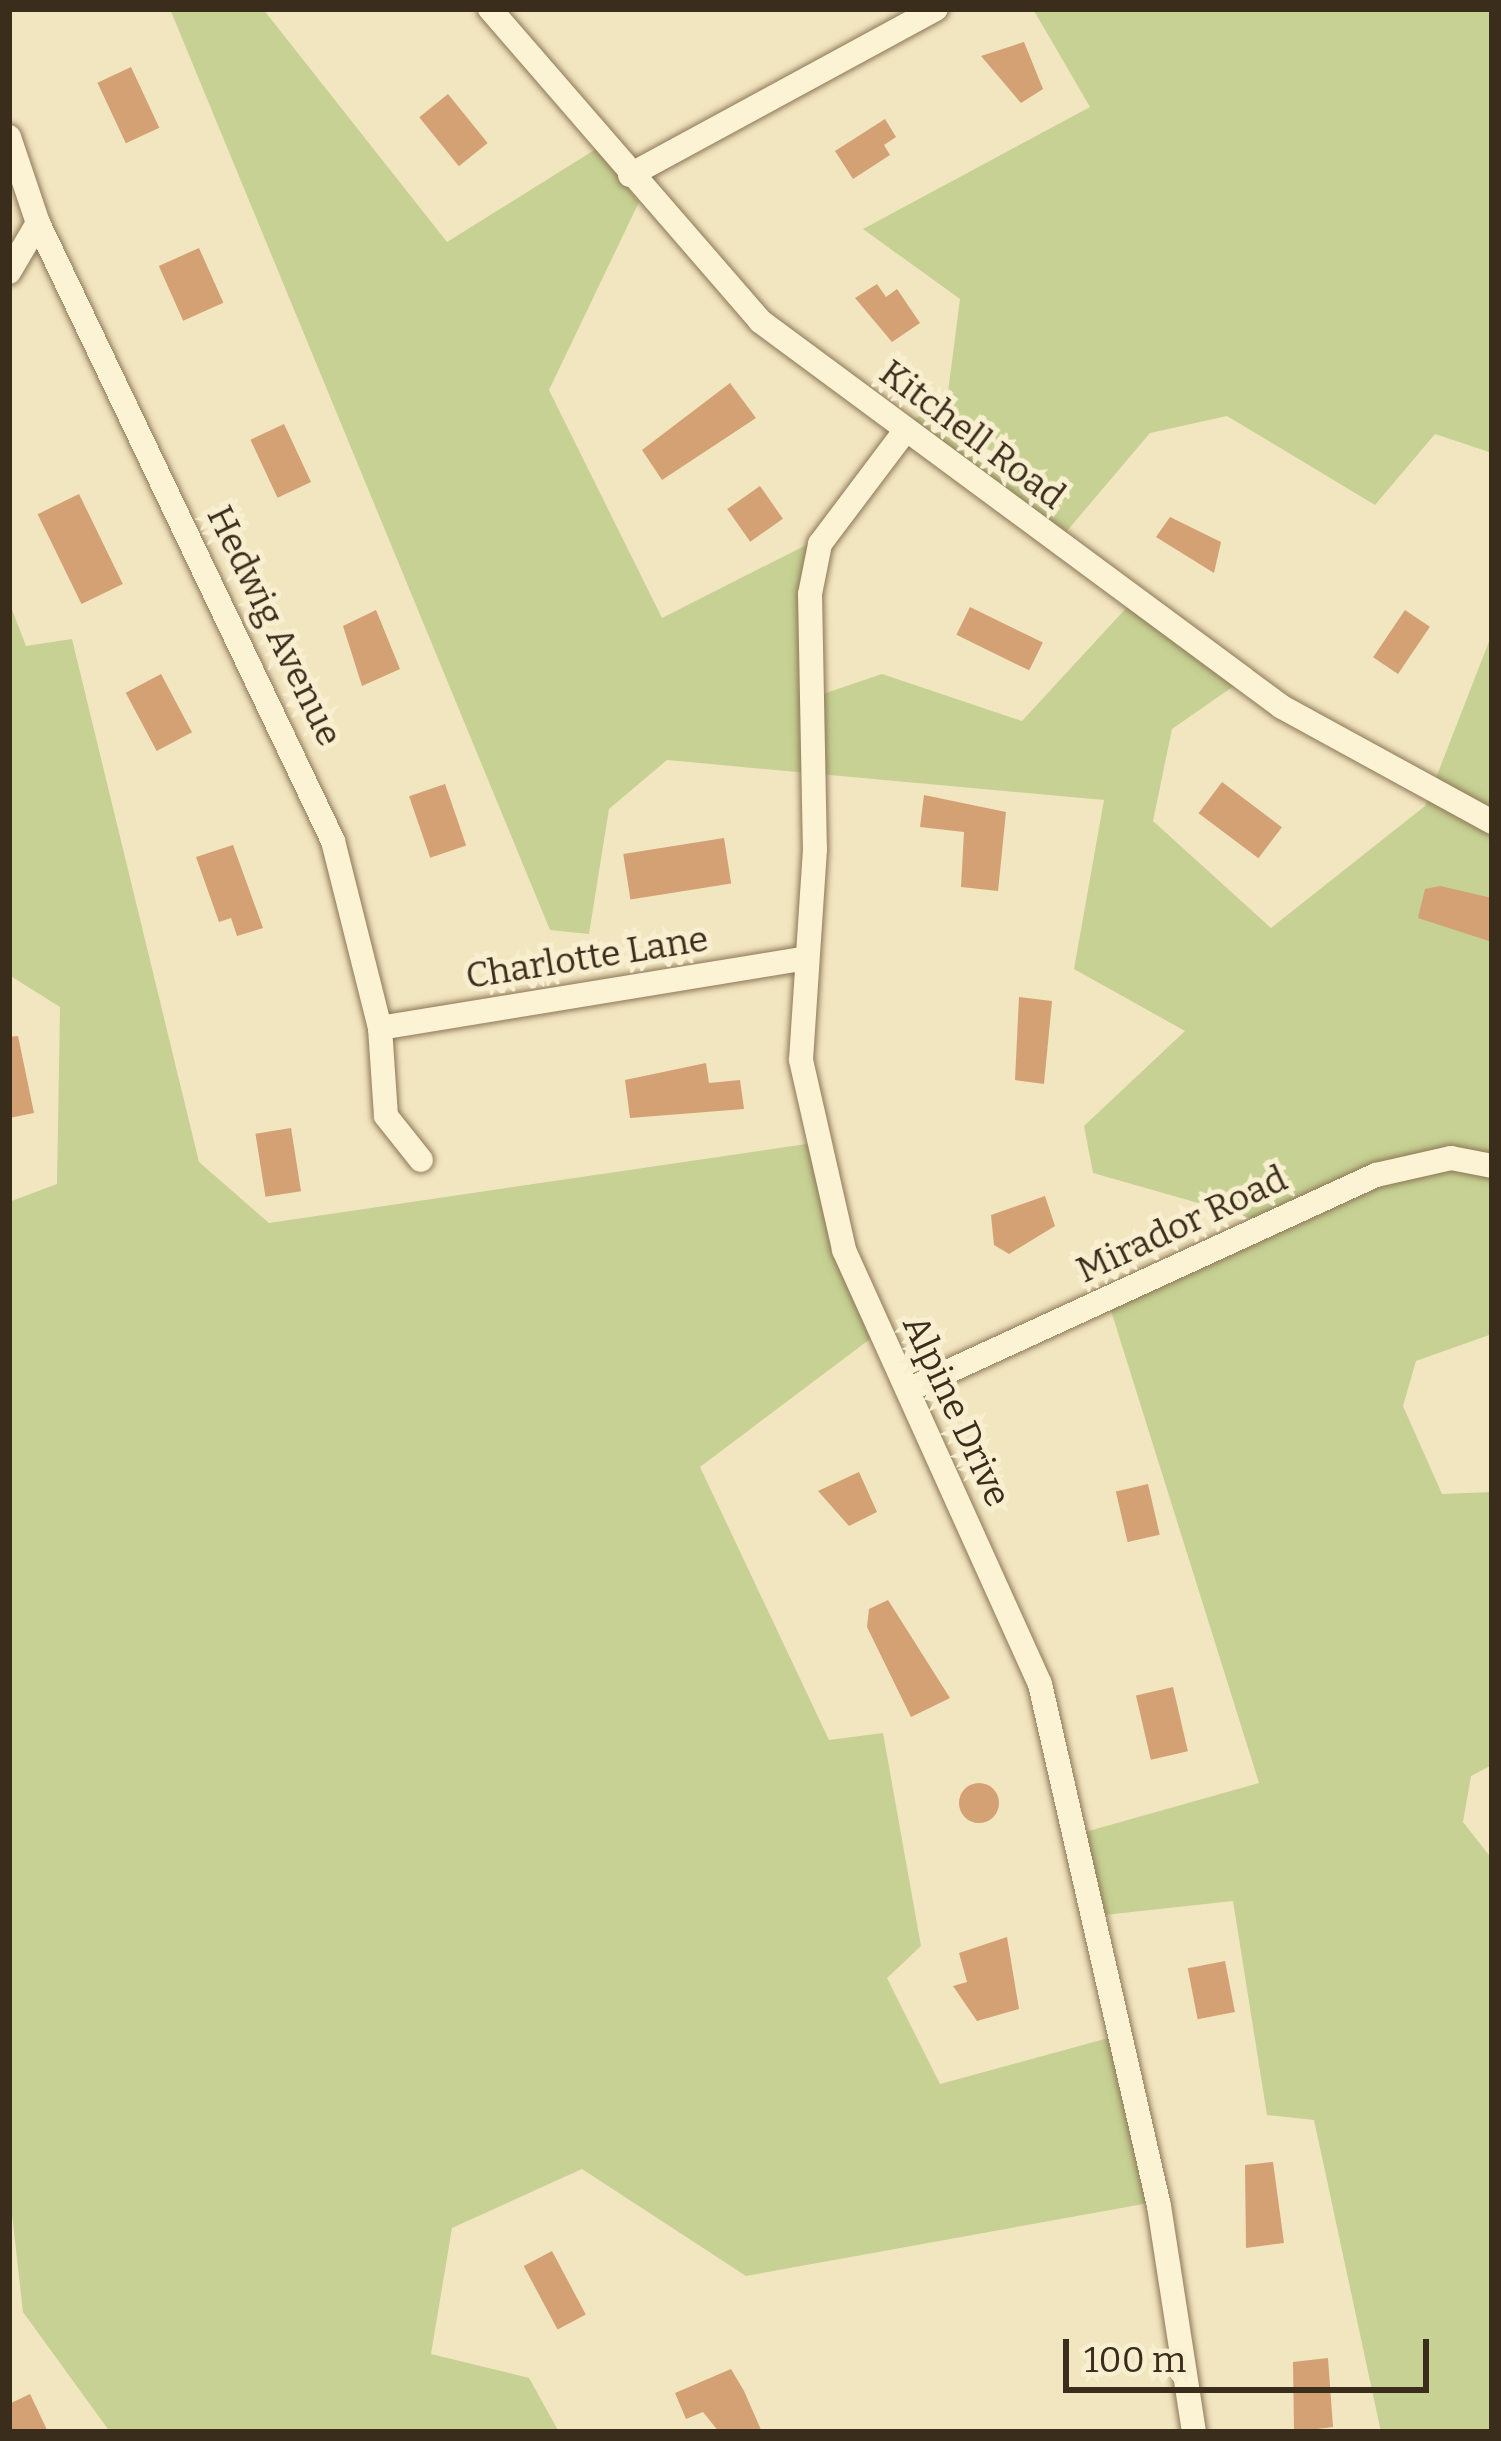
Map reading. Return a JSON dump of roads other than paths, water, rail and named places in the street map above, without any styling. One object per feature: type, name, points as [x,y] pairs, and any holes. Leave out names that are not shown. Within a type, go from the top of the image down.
[{"type":"street","name":"Kitchell Road","points":[[490,9],[760,321],[1282,707],[1492,822]]},
{"type":"street","points":[[630,175],[936,9]]},
{"type":"street","name":"Hedwig Avenue","points":[[9,136],[38,224],[297,756],[333,841],[380,1028],[386,1116],[422,1160]]},
{"type":"street","points":[[9,272],[38,224]]},
{"type":"street","name":"Alpine Drive","points":[[905,431],[820,544],[810,594],[806,958],[812,1129],[844,1250],[1040,1684],[1159,2206],[1194,2432]]},
{"type":"street","name":"Charlotte Lane","points":[[380,1028],[806,958]]},
{"type":"street","name":"Mirador Road","points":[[910,1389],[1376,1174],[1451,1158],[1492,1166]]}]
